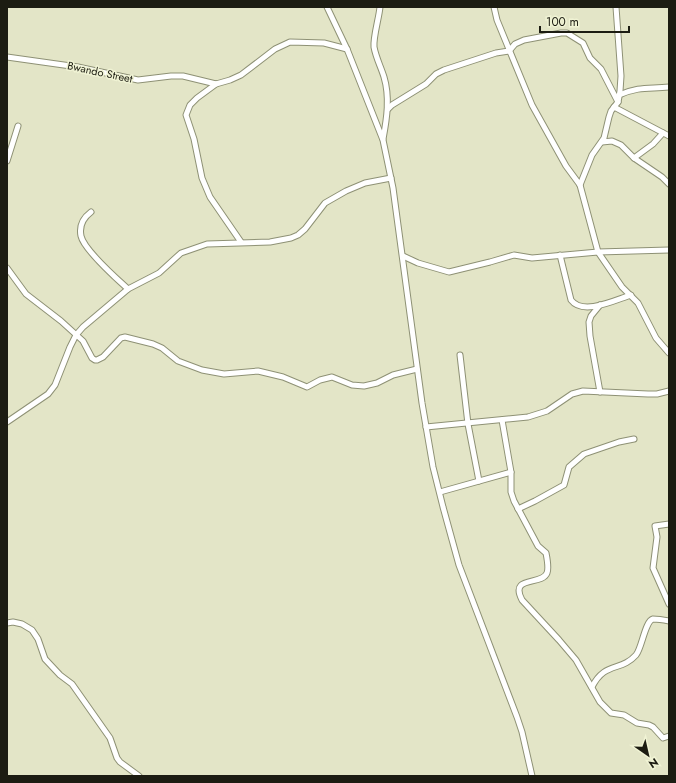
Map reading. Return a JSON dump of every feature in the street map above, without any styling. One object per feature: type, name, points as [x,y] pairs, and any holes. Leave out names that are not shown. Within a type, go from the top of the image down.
[{"type":"street","points":[[327,7],[347,49],[383,140],[391,178],[403,256],[426,427],[440,492],[459,565],[517,717],[532,776]]},
{"type":"street","points":[[380,7],[374,46],[387,91],[388,109],[383,140]]},
{"type":"street","points":[[494,7],[497,20],[509,51],[536,114],[566,166],[580,185],[598,252],[620,285],[638,303],[659,342],[669,353]]},
{"type":"street","points":[[580,185],[592,155],[602,142],[606,133],[609,117],[618,102],[621,76],[616,7]]},
{"type":"street","points":[[388,109],[426,84],[436,74],[444,70],[496,53],[509,51],[515,44],[524,40],[561,33],[569,34],[582,44],[590,58],[601,69],[618,102]]},
{"type":"street","points":[[241,242],[224,219],[207,190],[202,178],[194,139],[186,116],[190,105],[216,84],[241,75],[275,49],[290,42],[324,44],[347,49]]},
{"type":"street","name":"Bwando Street","points":[[7,56],[78,67],[138,80],[183,76],[216,84]]},
{"type":"street","points":[[619,95],[633,89],[669,87]]},
{"type":"street","points":[[614,107],[669,136]]},
{"type":"street","points":[[7,161],[18,126]]},
{"type":"street","points":[[634,158],[653,144],[663,133]]},
{"type":"street","points":[[602,142],[612,141],[619,144],[634,158],[662,177],[669,184]]},
{"type":"street","points":[[7,422],[48,394],[55,384],[76,335],[88,323],[128,289],[159,273],[181,253],[207,244],[270,242],[291,238],[298,235],[325,203],[359,185],[376,180],[391,178]]},
{"type":"street","points":[[91,212],[84,218],[80,228],[81,237],[93,254],[128,289]]},
{"type":"street","points":[[403,256],[418,263],[449,272],[514,255],[530,258],[598,252],[669,250]]},
{"type":"street","points":[[560,255],[570,300],[572,302],[583,307],[601,305],[631,296]]},
{"type":"street","points":[[7,268],[26,294],[76,335],[86,346],[92,358],[97,360],[103,357],[121,338],[125,337],[153,344],[162,348],[178,361],[202,370],[224,374],[258,371],[283,377],[306,387],[320,380],[332,377],[352,385],[364,386],[377,383],[393,375],[417,369]]},
{"type":"street","points":[[600,392],[589,322],[591,316],[601,305]]},
{"type":"street","points":[[460,355],[468,424],[478,481]]},
{"type":"street","points":[[426,427],[528,417],[545,412],[577,392],[583,391],[648,394],[657,394],[669,391]]},
{"type":"street","points":[[502,420],[511,472],[511,492],[518,509],[538,546],[546,553],[548,571],[543,578],[522,584],[519,591],[519,596],[560,640],[576,660],[600,702],[611,713],[624,715],[637,723],[653,727],[663,738],[669,736]]},
{"type":"street","points":[[518,509],[542,498],[564,485],[569,467],[584,454],[634,439]]},
{"type":"street","points":[[440,492],[511,472]]},
{"type":"street","points":[[669,524],[655,526],[657,537],[653,567],[669,604]]},
{"type":"street","points":[[592,687],[595,680],[604,671],[624,663],[637,654],[650,620],[654,619],[669,621]]},
{"type":"street","points":[[7,623],[14,622],[22,624],[32,630],[38,639],[45,659],[60,675],[72,684],[110,738],[117,758],[139,776]]}]
